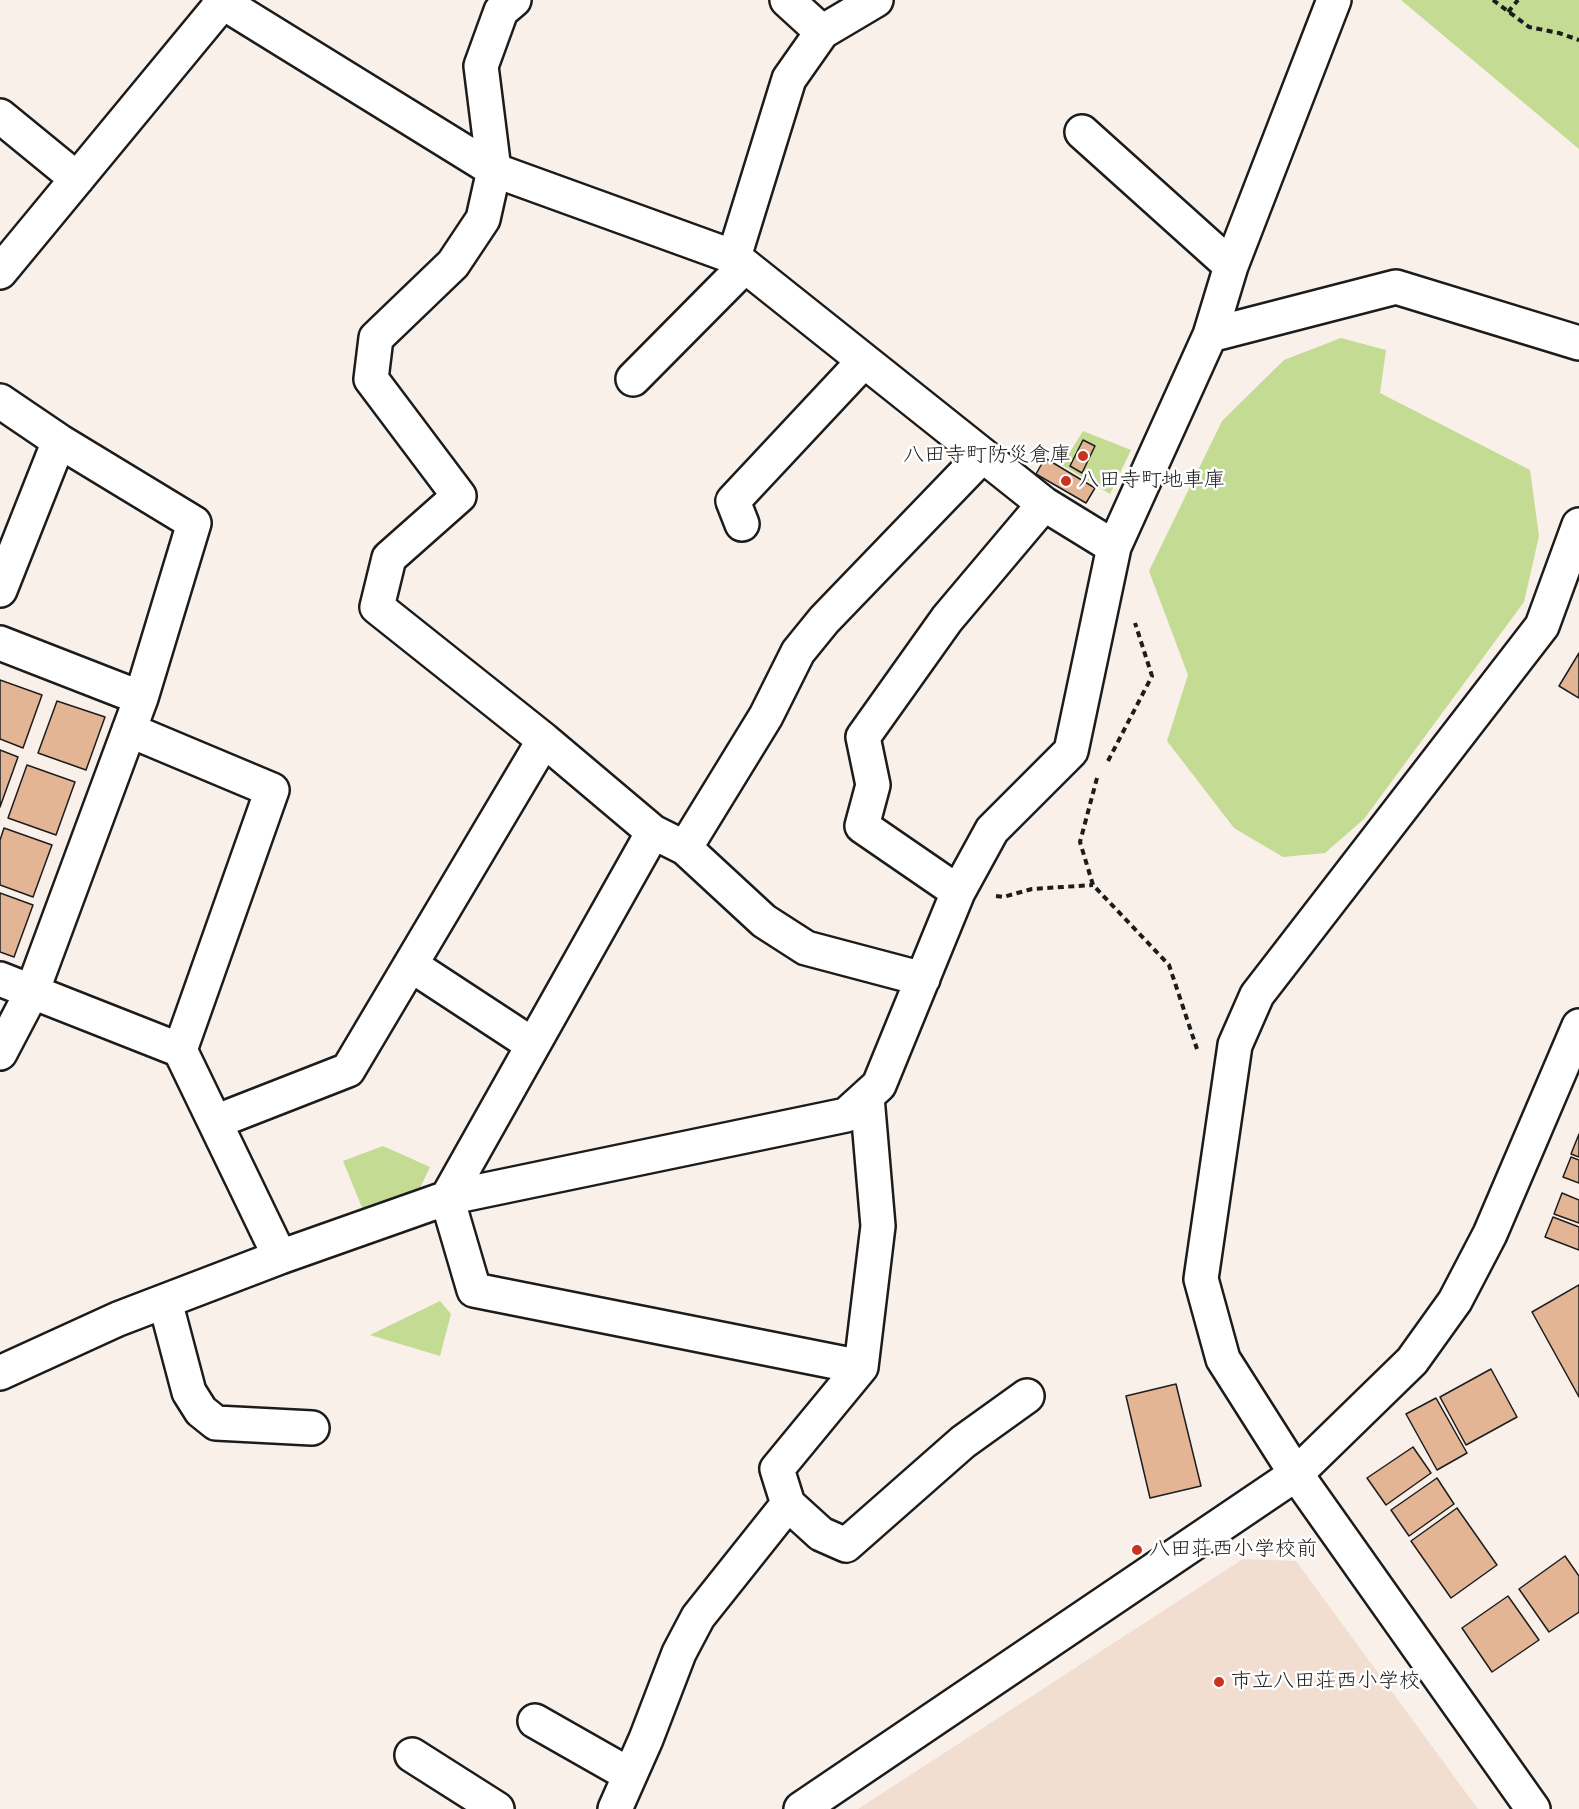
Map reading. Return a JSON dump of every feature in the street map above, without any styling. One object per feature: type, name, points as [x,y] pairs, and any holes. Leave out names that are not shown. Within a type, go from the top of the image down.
[{"type":"street","points":[[787,0],[822,32]]},
{"type":"street","points":[[633,379],[739,262],[789,80],[822,32],[876,0]]},
{"type":"street","points":[[0,1373],[118,1319],[280,1257],[447,1198],[846,1115],[879,1085],[958,892],[992,831],[1071,751],[1111,560],[1210,335],[1231,266],[1334,0]]},
{"type":"street","points":[[0,272],[221,1],[494,170],[739,262],[1044,504],[1111,560]]},
{"type":"street","points":[[502,4],[482,66],[494,170],[483,219],[453,264],[376,338],[371,379],[459,496],[389,558],[377,607],[544,740],[653,832],[685,848],[764,921],[806,948],[923,979]]},
{"type":"street","points":[[0,116],[77,179]]},
{"type":"street","points":[[1082,132],[1231,266]]},
{"type":"street","points":[[1210,335],[1396,287],[1579,343]]},
{"type":"street","points":[[742,524],[733,501],[864,362]]},
{"type":"street","points":[[0,401],[59,441],[194,523],[141,698],[32,992],[0,1053]]},
{"type":"street","points":[[0,590],[59,441]]},
{"type":"street","points":[[685,848],[766,716],[798,652],[824,620],[982,456]]},
{"type":"street","points":[[958,892],[862,826],[873,785],[863,737],[947,619],[1044,504]]},
{"type":"street","points":[[1533,1809],[1296,1474],[1223,1359],[1201,1279],[1235,1045],[1257,995],[1542,626],[1579,525]]},
{"type":"street","points":[[0,643],[141,698]]},
{"type":"street","points":[[129,730],[272,790],[180,1050]]},
{"type":"street","points":[[214,1122],[348,1071],[544,740]]},
{"type":"street","points":[[653,832],[447,1198],[474,1290],[861,1367]]},
{"type":"street","points":[[411,965],[533,1045]]},
{"type":"street","points":[[0,979],[180,1050],[280,1257]]},
{"type":"street","points":[[801,1809],[1296,1474],[1412,1361],[1455,1301],[1490,1234],[1579,1026]]},
{"type":"street","points":[[867,1097],[878,1226],[861,1367],[777,1469],[788,1504],[821,1534],[846,1545],[963,1442],[1027,1396]]},
{"type":"street","points":[[165,1301],[189,1392],[201,1411],[216,1423],[312,1428]]},
{"type":"street","points":[[615,1809],[679,1653],[698,1617],[788,1504]]},
{"type":"street","points":[[535,1721],[630,1776]]},
{"type":"street","points":[[412,1755],[497,1809]]},
{"type":"path","points":[[1493,0],[1529,27],[1579,40]]},
{"type":"path","points":[[1508,12],[1518,0]]},
{"type":"path","points":[[1111,560],[1152,676],[1117,746],[1097,778],[1080,842],[1093,885],[1169,965],[1200,1058]]},
{"type":"path","points":[[958,892],[1003,897],[1032,889],[1093,885]]},
{"type":"shaded area","name":"市立八田荘西小学校","points":[[1243,1559],[1296,1561],[1478,1809],[858,1809]]},
{"type":"green space","points":[[1401,0],[1579,0],[1579,149]]},
{"type":"green space","points":[[1341,338],[1386,350],[1380,393],[1530,470],[1539,536],[1524,602],[1364,819],[1325,853],[1283,857],[1234,828],[1167,741],[1188,675],[1149,571],[1222,421],[1284,360]]},
{"type":"green space","points":[[1083,431],[1131,450],[1110,494],[1062,465]]},
{"type":"green space","points":[[383,1146],[430,1167],[419,1190],[363,1210],[343,1161]]},
{"type":"green space","points":[[440,1301],[451,1314],[440,1356],[370,1335]]},
{"type":"building","name":"八田寺町防災倉庫","points":[[1083,440],[1095,446],[1082,473],[1070,466]]},
{"type":"building","name":"八田寺町地車庫","points":[[1045,458],[1095,488],[1086,503],[1036,474]]},
{"type":"building","points":[[1579,653],[1579,698],[1559,686]]},
{"type":"building","points":[[0,680],[42,695],[23,748],[0,739]]},
{"type":"building","points":[[57,701],[105,717],[86,770],[38,753]]},
{"type":"building","points":[[0,750],[18,757],[0,807]]},
{"type":"building","points":[[27,765],[75,782],[56,835],[8,818]]},
{"type":"building","points":[[4,828],[52,845],[33,897],[0,885],[0,840]]},
{"type":"building","points":[[0,893],[33,905],[14,957],[0,952]]},
{"type":"building","points":[[1579,1134],[1579,1157],[1571,1154]]},
{"type":"building","points":[[1571,1157],[1579,1160],[1579,1183],[1563,1177]]},
{"type":"building","points":[[1562,1193],[1579,1200],[1579,1223],[1554,1214]]},
{"type":"building","points":[[1553,1217],[1579,1227],[1579,1250],[1545,1237]]},
{"type":"building","points":[[1579,1285],[1579,1397],[1532,1312]]},
{"type":"building","points":[[1491,1369],[1517,1417],[1466,1445],[1440,1397]]},
{"type":"building","points":[[1176,1384],[1201,1486],[1150,1498],[1126,1396]]},
{"type":"building","points":[[1436,1398],[1467,1453],[1437,1470],[1406,1414]]},
{"type":"building","points":[[1413,1447],[1431,1473],[1386,1505],[1367,1478]]},
{"type":"building","points":[[1437,1478],[1454,1504],[1409,1536],[1391,1510]]},
{"type":"building","points":[[1457,1508],[1497,1565],[1451,1598],[1411,1541]]},
{"type":"building","points":[[1565,1556],[1579,1576],[1579,1612],[1549,1632],[1519,1589]]},
{"type":"building","points":[[1508,1596],[1539,1640],[1492,1672],[1462,1628]]},
{"type":"place","name":"八田寺町防災倉庫","points":[[1083,456]]},
{"type":"place","name":"八田寺町地車庫","points":[[1066,481]]},
{"type":"place","name":"八田荘西小学校前","points":[[1137,1550]]},
{"type":"place","name":"市立八田荘西小学校","points":[[1219,1682]]}]
